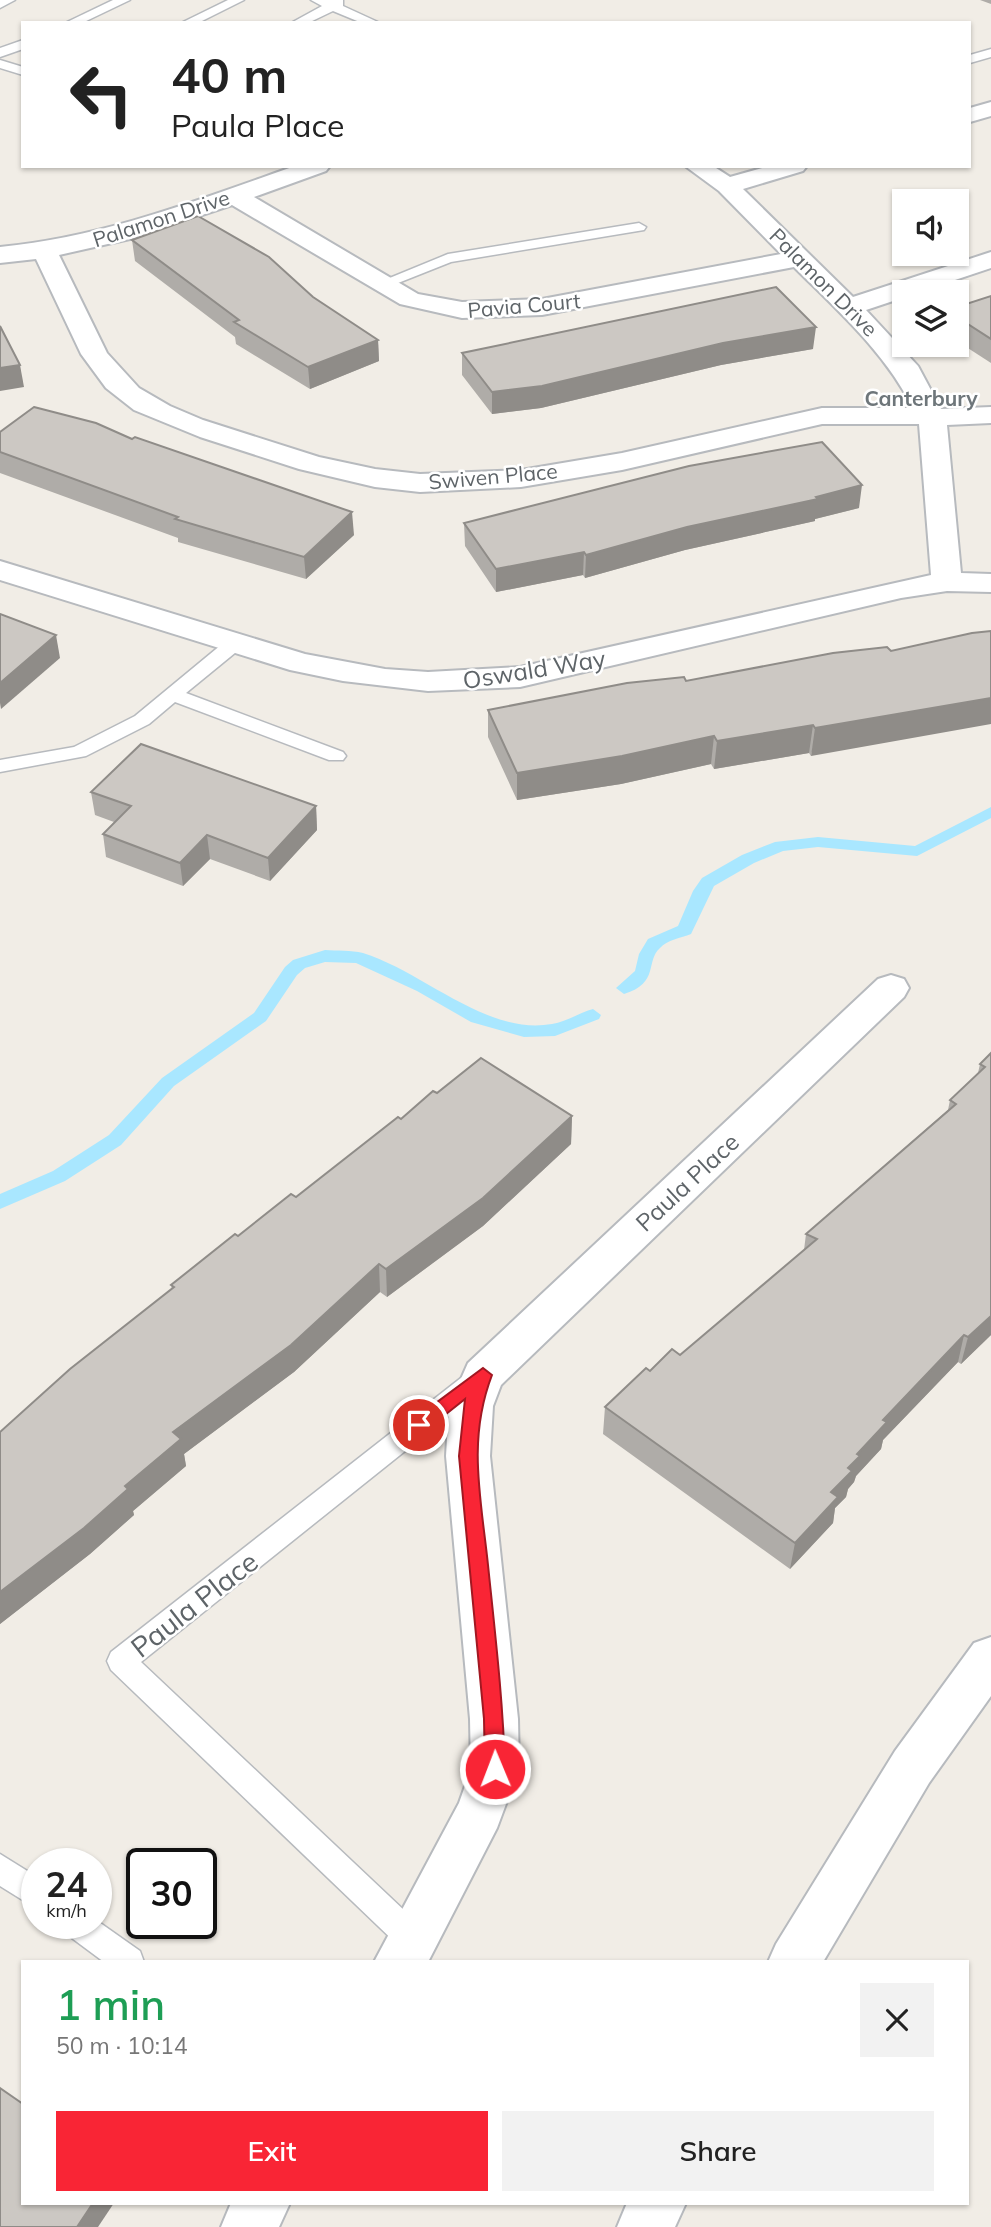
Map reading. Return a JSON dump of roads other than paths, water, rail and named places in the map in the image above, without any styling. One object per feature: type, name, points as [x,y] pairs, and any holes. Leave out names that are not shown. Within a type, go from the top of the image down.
[{"type":"street","points":[[971,115],[991,109]]},
{"type":"street","name":"Palamon Drive","points":[[0,255],[45,253],[100,239],[312,168]]},
{"type":"street","name":"Palamon Drive","points":[[700,168],[727,186],[876,334],[908,372],[932,418],[947,582]]},
{"type":"street","points":[[727,186],[788,168]]},
{"type":"street","name":"Pavia Court","points":[[233,195],[410,299],[435,308],[465,312],[517,310],[664,286],[799,258]]},
{"type":"street","name":"Swiven Place","points":[[45,253],[68,296],[85,341],[116,382],[142,401],[176,420],[305,462],[366,477],[419,482],[494,480],[597,466],[822,416],[884,413],[932,418],[991,415]]},
{"type":"street","points":[[849,307],[991,260]]},
{"type":"street","name":"Oswald Way","points":[[0,570],[234,644],[379,680],[478,683],[578,665],[901,589],[947,582],[991,583]]},
{"type":"street","name":"Paula Place","points":[[407,1950],[480,1812],[495,1769],[494,1719],[468,1456],[471,1406],[483,1375],[891,988]]},
{"type":"street","points":[[795,1960],[912,1768],[991,1658]]},
{"type":"street","points":[[248,2227],[261,2205]]},
{"type":"street","points":[[645,2227],[657,2205]]},
{"type":"lane","points":[[0,4],[9,0]]},
{"type":"lane","points":[[76,21],[124,0]]},
{"type":"lane","points":[[192,21],[239,0]]},
{"type":"lane","points":[[317,0],[340,3],[371,21]]},
{"type":"lane","points":[[302,21],[340,3]]},
{"type":"lane","points":[[0,53],[21,45]]},
{"type":"lane","points":[[979,56],[991,65]]},
{"type":"lane","points":[[0,64],[21,70]]},
{"type":"lane","points":[[383,284],[448,258],[639,227]]},
{"type":"lane","points":[[0,766],[79,752],[142,720],[234,644]]},
{"type":"lane","points":[[173,695],[336,755]]},
{"type":"lane","name":"Paula Place","points":[[407,1950],[121,1661],[483,1375]]},
{"type":"lane","points":[[0,1868],[21,1883]]},
{"type":"lane","points":[[98,1939],[126,1960]]},
{"type":"waterway","points":[[624,988],[643,974],[647,954],[654,943],[685,930],[701,891],[708,882],[748,859],[781,846],[818,842],[917,851],[991,812]]},
{"type":"waterway","points":[[0,1202],[59,1176],[115,1140],[168,1082],[260,1017],[291,971],[299,964],[325,956],[359,958],[423,987],[477,1018],[524,1031],[555,1030],[593,1015]]},
{"type":"district","name":"Canterbury","points":[[921,398]]}]
